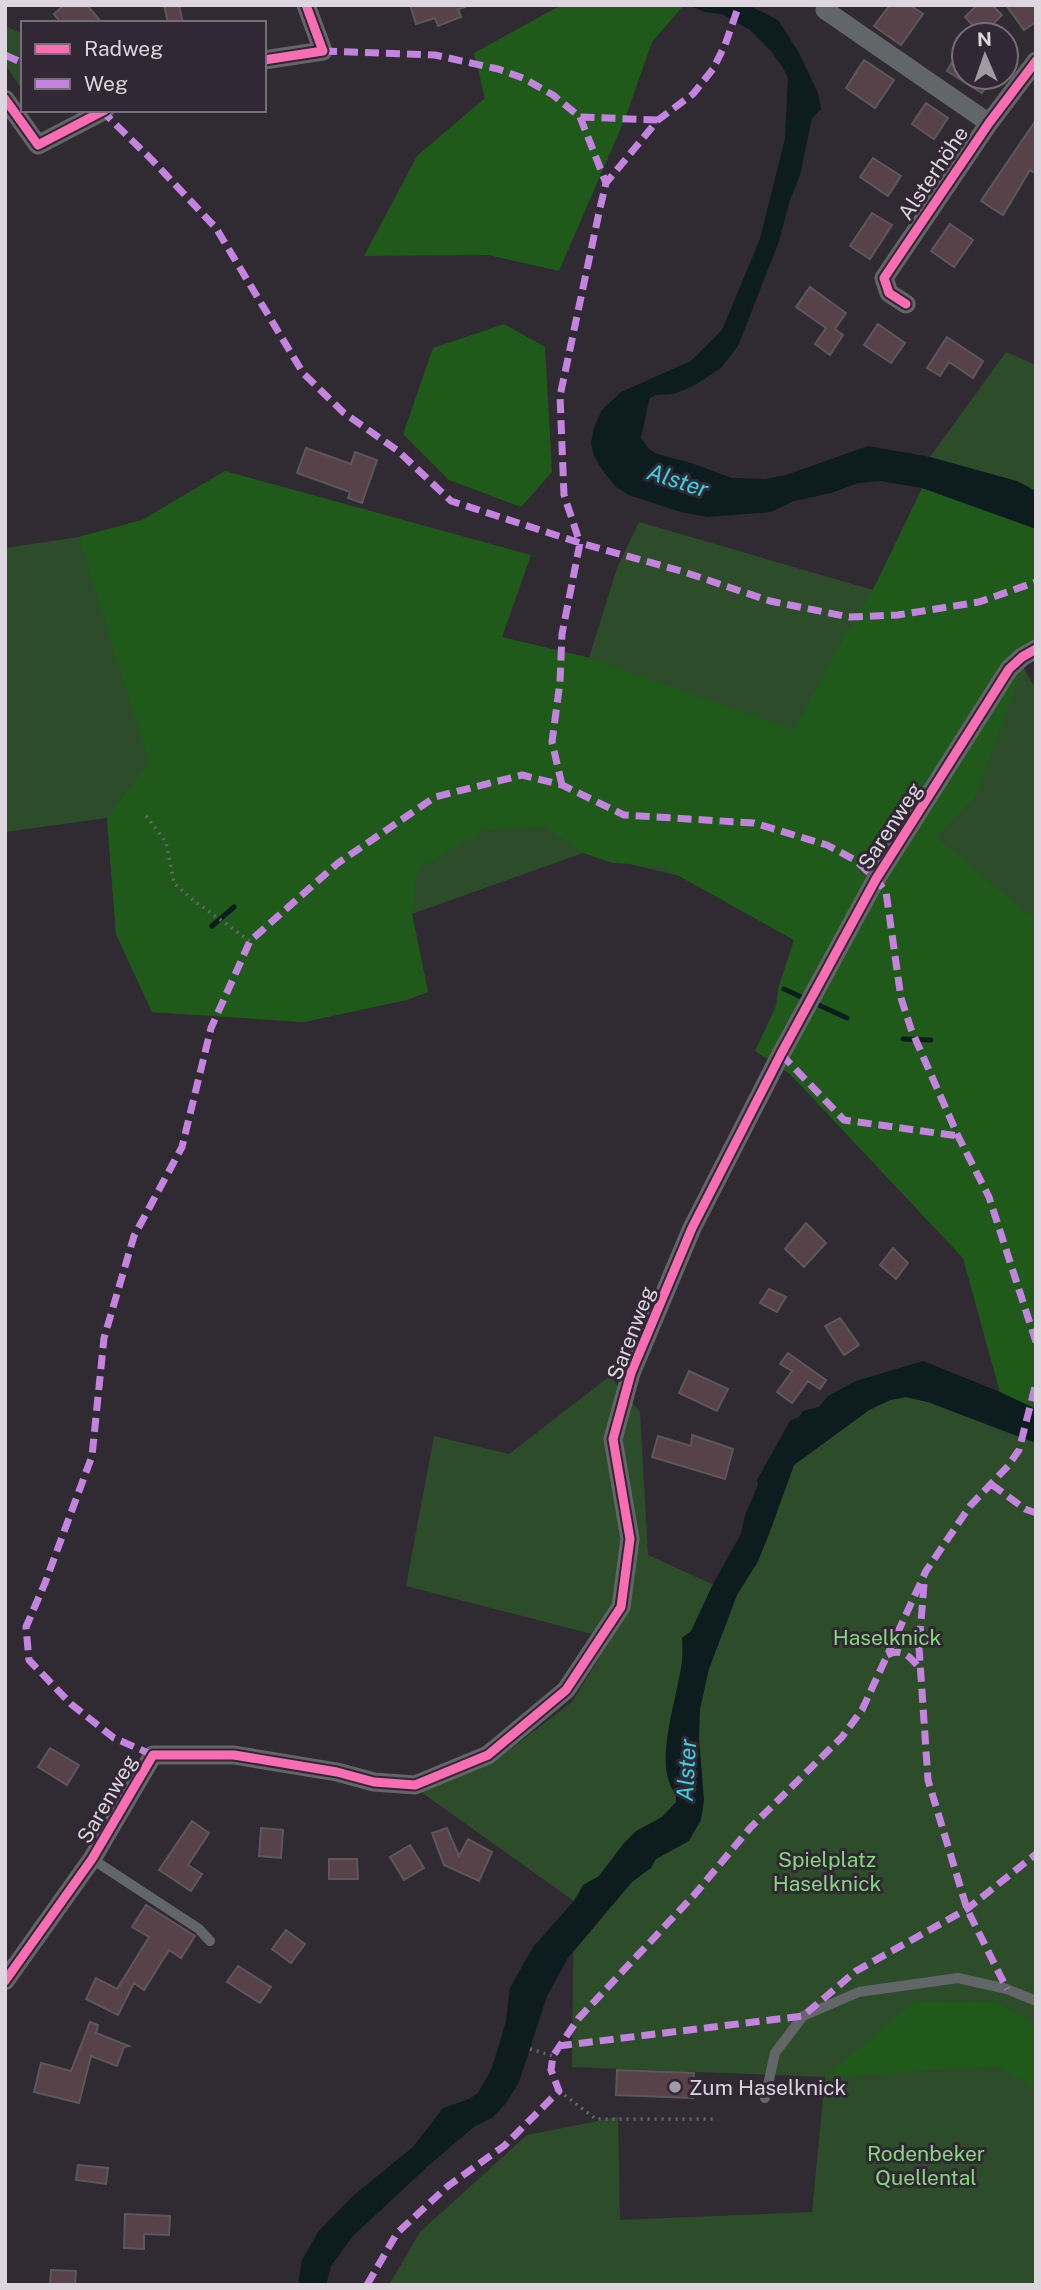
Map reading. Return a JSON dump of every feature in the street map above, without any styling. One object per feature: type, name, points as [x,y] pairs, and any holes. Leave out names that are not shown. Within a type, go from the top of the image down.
[{"type":"street","points":[[266,60],[323,51],[306,5]]},
{"type":"street","points":[[825,10],[989,122]]},
{"type":"street","name":"Alsterhöhe","points":[[906,304],[890,293],[884,278],[989,122],[1036,61]]},
{"type":"street","points":[[5,99],[38,145],[101,112]]},
{"type":"street","name":"Sarenweg","points":[[5,1981],[92,1859],[153,1755],[234,1755],[337,1772],[374,1782],[415,1785],[488,1755],[566,1690],[621,1607],[630,1539],[613,1440],[631,1373],[692,1228],[876,879],[1009,669],[1036,649]]},
{"type":"lane","points":[[92,1859],[200,1929],[210,1941]]},
{"type":"lane","points":[[765,2098],[775,2053],[803,2016],[859,1992],[958,1978],[1007,1989],[1036,2001]]},
{"type":"path","points":[[146,816],[166,842],[174,883],[250,941]]},
{"type":"path","points":[[530,2049],[553,2056]]},
{"type":"path","points":[[559,2091],[596,2119],[714,2119]]},
{"type":"green space","points":[[561,5],[684,5],[652,42],[626,116],[559,271],[488,255],[364,256],[417,156],[485,98],[474,53]]},
{"type":"green space","points":[[5,26],[21,33],[21,88],[5,64]]},
{"type":"green space","points":[[504,324],[545,347],[552,472],[521,507],[449,480],[403,434],[433,348]]},
{"type":"green space","points":[[1006,352],[1036,365],[1036,657],[1023,667],[1036,689],[1036,1421],[1000,1392],[963,1258],[790,1074],[794,940],[680,876],[583,853],[412,914],[428,992],[406,1000],[304,1022],[152,1012],[116,934],[107,818],[5,832],[5,548],[79,537],[142,520],[501,637],[589,658],[617,568],[639,522],[873,590],[922,489],[930,457]]},
{"type":"green space","points":[[225,471],[531,555],[502,637],[590,658],[794,730],[873,590],[922,488],[1036,529],[1036,657],[1023,667],[975,797],[936,837],[1026,913],[1036,913],[1036,1409],[1000,1392],[963,1258],[790,1074],[755,1051],[776,1006],[778,989],[794,940],[661,866],[613,863],[583,853],[545,826],[485,830],[417,869],[412,914],[428,992],[406,1000],[304,1022],[152,1012],[116,934],[107,818],[149,763],[79,537],[142,520]]},
{"type":"green space","name":"Haselknick","points":[[610,1376],[640,1412],[648,1555],[736,1595],[757,1563],[794,1465],[869,1410],[890,1400],[906,1397],[928,1402],[1036,1443],[1036,2285],[389,2285],[420,2232],[527,2135],[618,2117],[620,2220],[812,2212],[825,2077],[572,2067],[574,1901],[421,1792],[495,1761],[572,1702],[611,1639],[406,1586],[434,1436],[509,1454]]},
{"type":"green space","points":[[916,2001],[995,2002],[1036,2024],[1036,2089],[997,2066],[825,2077]]},
{"type":"water","name":"Alster","points":[[688,5],[748,5],[778,20],[799,53],[818,93],[821,109],[812,118],[800,175],[778,244],[738,346],[721,368],[693,386],[674,394],[655,395],[649,399],[641,438],[649,449],[657,454],[732,478],[766,479],[786,475],[868,446],[930,457],[1017,481],[1036,491],[1036,529],[922,488],[881,481],[858,483],[831,493],[794,501],[771,512],[707,517],[681,512],[629,495],[616,487],[603,471],[594,456],[591,443],[594,427],[602,410],[621,392],[691,361],[722,330],[760,239],[785,139],[788,78],[782,66],[750,30],[722,14],[704,12]]},
{"type":"water","name":"Alster","points":[[923,1361],[1036,1409],[1036,1443],[928,1402],[906,1397],[890,1400],[869,1410],[794,1465],[768,1537],[757,1563],[737,1595],[709,1669],[700,1709],[699,1739],[704,1800],[701,1820],[689,1841],[656,1859],[651,1868],[632,1882],[568,1958],[547,1996],[519,2082],[507,2102],[492,2118],[475,2126],[429,2165],[353,2236],[331,2266],[326,2285],[298,2285],[302,2260],[318,2232],[354,2195],[413,2147],[443,2108],[478,2093],[491,2070],[500,2042],[510,1988],[533,1947],[574,1901],[583,1885],[599,1876],[624,1843],[636,1831],[662,1817],[676,1802],[676,1794],[669,1782],[666,1749],[680,1674],[682,1638],[691,1631],[741,1534],[745,1515],[758,1485],[757,1480],[790,1421],[799,1417],[803,1411],[819,1407],[828,1396],[856,1381]]},
{"type":"building","points":[[64,5],[87,5],[100,21],[59,21],[54,14]]},
{"type":"building","points":[[164,5],[179,5],[183,21],[168,21]]},
{"type":"building","points":[[410,5],[465,7],[458,9],[461,17],[438,26],[435,18],[416,24]]},
{"type":"building","points":[[890,5],[910,5],[923,14],[901,45],[874,26]]},
{"type":"building","points":[[977,5],[992,5],[1002,15],[996,21],[969,21],[965,17]]},
{"type":"building","points":[[1006,5],[1036,5],[1036,22],[1024,30]]},
{"type":"building","points":[[864,60],[894,80],[875,108],[846,88]]},
{"type":"building","points":[[926,103],[948,118],[934,139],[912,124]]},
{"type":"building","points":[[1036,120],[1036,174],[1030,170],[1003,215],[981,201]]},
{"type":"building","points":[[873,158],[901,176],[888,196],[860,177]]},
{"type":"building","points":[[872,213],[892,225],[870,259],[850,246]]},
{"type":"building","points":[[950,224],[973,240],[954,267],[931,251]]},
{"type":"building","points":[[810,287],[846,313],[835,329],[843,335],[830,355],[815,344],[826,328],[796,307]]},
{"type":"building","points":[[878,324],[905,343],[891,363],[864,345]]},
{"type":"building","points":[[947,337],[983,361],[973,378],[949,362],[940,376],[927,368]]},
{"type":"building","points":[[306,448],[351,464],[355,452],[377,460],[362,503],[348,498],[350,492],[297,473]]},
{"type":"building","points":[[806,1223],[826,1243],[804,1267],[785,1249]]},
{"type":"building","points":[[893,1248],[908,1263],[896,1279],[880,1265]]},
{"type":"building","points":[[769,1289],[786,1297],[777,1312],[760,1303]]},
{"type":"building","points":[[840,1318],[859,1345],[844,1355],[825,1326]]},
{"type":"building","points":[[788,1353],[826,1380],[820,1389],[808,1381],[792,1403],[777,1392],[792,1371],[780,1364]]},
{"type":"building","points":[[689,1371],[728,1389],[717,1411],[679,1393]]},
{"type":"building","points":[[692,1435],[733,1449],[725,1479],[652,1457],[658,1436],[691,1446]]},
{"type":"building","points":[[50,1748],[79,1765],[67,1785],[38,1767]]},
{"type":"building","points":[[192,1821],[209,1833],[188,1865],[202,1874],[191,1891],[159,1870]]},
{"type":"building","points":[[261,1828],[283,1830],[281,1858],[259,1856]]},
{"type":"building","points":[[447,1828],[459,1856],[468,1839],[492,1852],[479,1881],[444,1865],[432,1833]]},
{"type":"building","points":[[410,1845],[424,1868],[404,1880],[390,1857]]},
{"type":"building","points":[[329,1859],[357,1859],[358,1879],[329,1879]]},
{"type":"building","points":[[146,1905],[195,1936],[181,1958],[169,1950],[144,1990],[134,1983],[118,2015],[86,1999],[96,1978],[117,1989],[149,1937],[132,1927]]},
{"type":"building","points":[[286,1930],[305,1944],[291,1963],[272,1949]]},
{"type":"building","points":[[238,1966],[271,1987],[260,2003],[227,1982]]},
{"type":"building","points":[[90,2022],[98,2025],[96,2033],[129,2046],[124,2047],[117,2066],[91,2056],[79,2103],[34,2092],[41,2063],[71,2071]]},
{"type":"building","points":[[617,2070],[694,2073],[693,2098],[616,2095]]},
{"type":"building","points":[[78,2165],[108,2168],[106,2184],[76,2180]]},
{"type":"building","points":[[125,2214],[170,2216],[169,2235],[144,2234],[144,2249],[124,2248]]},
{"type":"building","points":[[51,2270],[76,2271],[75,2285],[50,2285]]},
{"type":"waterway","points":[[212,926],[234,907]]},
{"type":"waterway","points":[[784,989],[847,1018]]},
{"type":"waterway","points":[[903,1039],[931,1040]]},
{"type":"marked path","points":[[562,785],[552,742],[560,682],[562,634],[580,543],[564,495],[560,396],[600,208],[606,183],[658,120],[693,94],[713,69],[739,5]]},
{"type":"marked path","points":[[323,51],[435,55],[498,69],[523,78],[553,95],[580,117],[658,120]]},
{"type":"marked path","points":[[5,55],[21,62]]},
{"type":"marked path","points":[[103,112],[216,228],[303,373],[344,413],[397,450],[451,501],[770,601],[849,617],[898,615],[979,602],[1036,582]]},
{"type":"marked path","points":[[580,117],[606,183]]},
{"type":"marked path","points":[[153,1755],[114,1738],[71,1704],[29,1660],[26,1627],[92,1456],[104,1338],[134,1236],[182,1147],[211,1028],[250,941],[338,863],[435,797],[522,775],[562,785],[624,815],[754,823],[827,845],[855,860],[876,879],[886,892],[901,998],[911,1029],[958,1136],[989,1197],[1036,1342]]},
{"type":"marked path","points":[[781,1054],[844,1120],[958,1136]]},
{"type":"marked path","points":[[367,2285],[397,2233],[448,2186],[504,2146],[559,2091],[551,2070],[553,2056],[578,2019],[695,1894],[750,1828],[842,1737],[862,1710],[926,1571],[970,1506],[1008,1466],[1019,1450],[1036,1383]]},
{"type":"marked path","points":[[991,1484],[1025,1509],[1036,1513]]},
{"type":"marked path","points":[[924,1584],[919,1647],[928,1780],[967,1909],[1007,1989]]},
{"type":"marked path","points":[[887,1655],[902,1653],[921,1670]]},
{"type":"marked path","points":[[558,2046],[803,2016],[856,1971],[967,1909],[1036,1854]]},
{"type":"cycle path","points":[[266,60],[323,51],[306,5]]},
{"type":"cycle path","points":[[906,304],[889,293],[884,278],[989,123],[1036,61]]},
{"type":"cycle path","points":[[5,99],[38,145],[101,112]]},
{"type":"cycle path","points":[[5,1981],[92,1859],[153,1755],[234,1755],[337,1772],[374,1782],[415,1785],[488,1755],[566,1690],[621,1607],[630,1539],[613,1439],[631,1373],[692,1228],[781,1054],[876,879],[1009,669],[1036,649]]},
{"type":"place","name":"Zum Haselknick","points":[[675,2087]]},
{"type":"park label","name":"Spielplatz Haselknick","points":[[827,1871]]},
{"type":"park label","name":"Rodenbeker Quellental","points":[[926,2165]]}]
